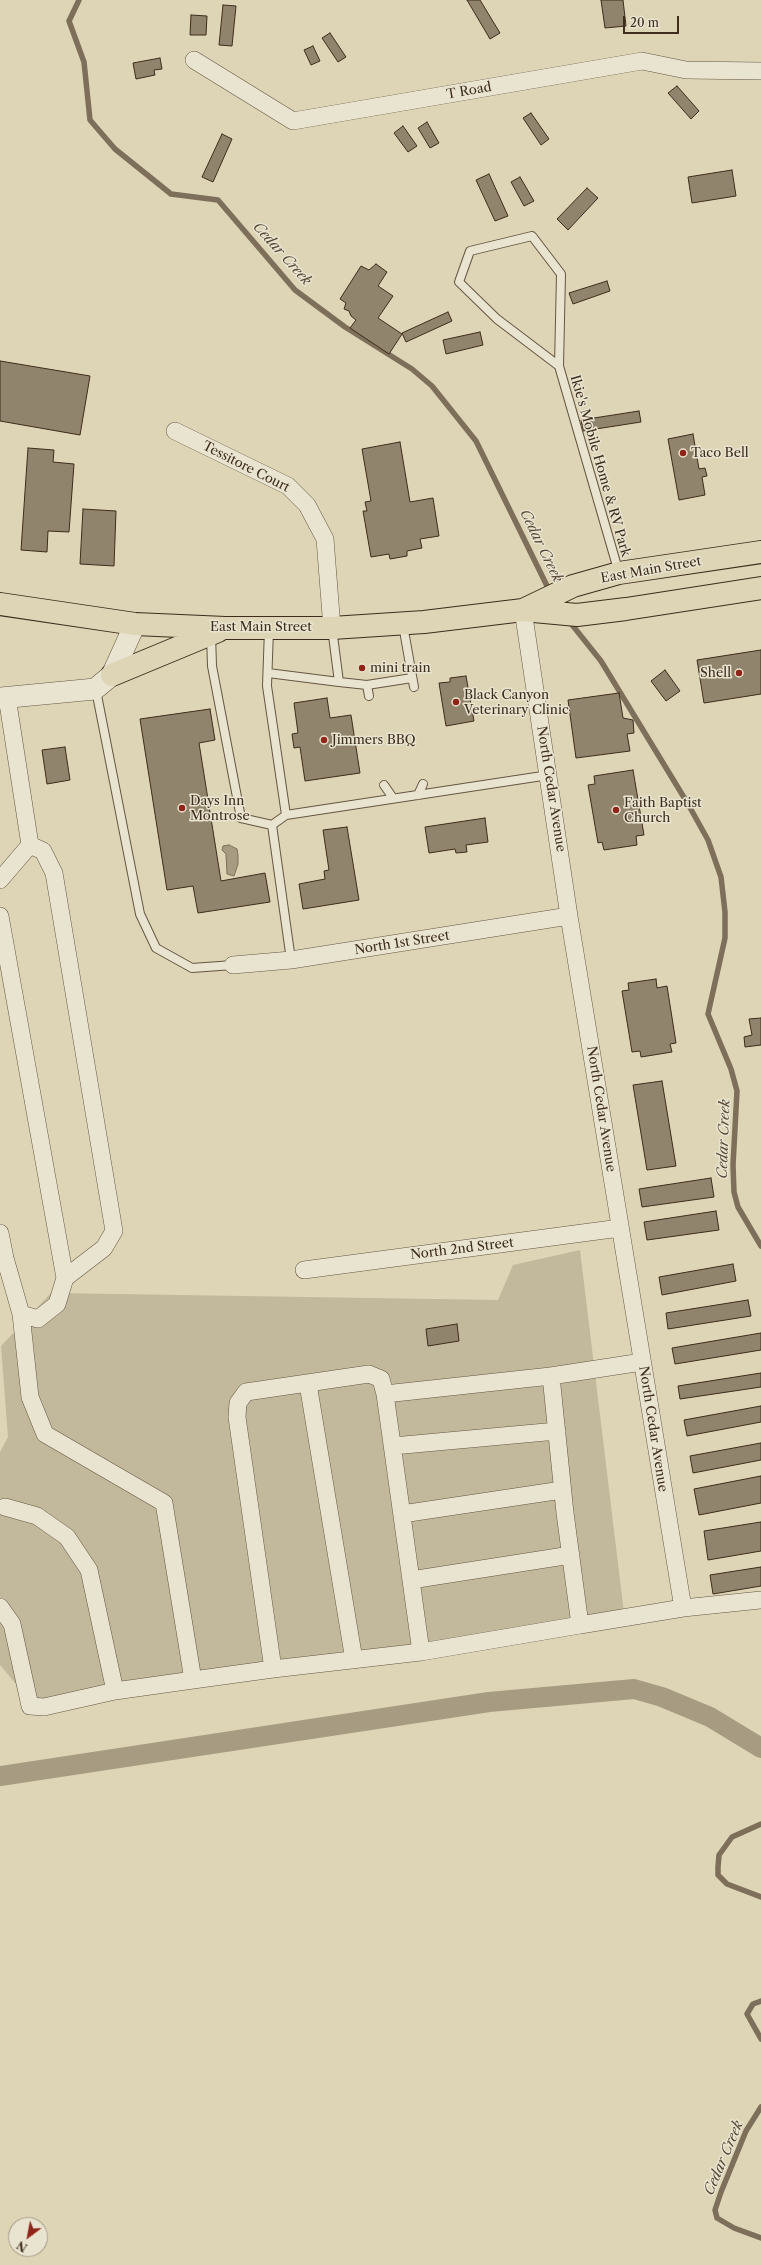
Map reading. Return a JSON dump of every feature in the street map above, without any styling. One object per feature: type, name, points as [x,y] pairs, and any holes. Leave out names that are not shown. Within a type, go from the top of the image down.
[{"type":"highway","name":"East Main Street","points":[[523,610],[573,586],[619,573],[761,552]]},
{"type":"highway","name":"East Main Street","points":[[0,604],[135,624],[218,631],[269,628],[332,628],[403,623],[523,610],[577,615],[761,588]]},
{"type":"highway","points":[[104,682],[218,631]]},
{"type":"street","name":"T Road","points":[[194,60],[293,121],[642,61],[686,70],[761,71]]},
{"type":"street","name":"Tessitore Court","points":[[175,431],[288,486],[307,505],[325,539],[332,628]]},
{"type":"street","name":"North Cedar Avenue","points":[[523,610],[569,916],[682,1608]]},
{"type":"street","points":[[0,880],[30,844],[4,698],[104,682],[135,624]]},
{"type":"street","points":[[30,844],[43,851],[54,873],[114,1230],[104,1248],[65,1278]]},
{"type":"street","points":[[0,916],[65,1278],[57,1304],[38,1320],[21,1314]]},
{"type":"street","name":"North 1st Street","points":[[233,965],[291,960],[569,916]]},
{"type":"street","name":"North 2nd Street","points":[[304,1270],[620,1228]]},
{"type":"street","points":[[0,1233],[5,1258],[21,1314],[30,1397],[45,1434],[164,1503],[193,1680]]},
{"type":"street","points":[[385,1394],[551,1376],[642,1362]]},
{"type":"street","points":[[273,1669],[237,1417],[238,1404],[246,1392],[369,1374],[381,1379],[385,1394],[421,1652]]},
{"type":"street","points":[[551,1376],[562,1490],[580,1625]]},
{"type":"street","points":[[308,1384],[354,1660]]},
{"type":"street","points":[[393,1446],[557,1431]]},
{"type":"street","points":[[402,1514],[562,1490]]},
{"type":"street","points":[[5,1507],[37,1516],[67,1537],[89,1570],[115,1691]]},
{"type":"street","points":[[411,1580],[571,1555]]},
{"type":"street","points":[[0,1607],[12,1624],[30,1706],[44,1707],[115,1691],[273,1669],[421,1652],[682,1608],[761,1600]]},
{"type":"lane","name":"Ikie's Mobile Home & RV Park","points":[[559,366],[497,319],[458,282],[470,251],[532,236],[561,274],[559,366],[619,573]]},
{"type":"lane","points":[[403,623],[414,687]]},
{"type":"lane","points":[[269,628],[267,686],[286,815]]},
{"type":"lane","points":[[332,628],[339,682]]},
{"type":"lane","points":[[218,631],[212,666],[241,818],[272,825],[286,815],[549,775]]},
{"type":"lane","points":[[268,673],[367,686],[412,678]]},
{"type":"lane","points":[[104,682],[140,914],[156,948],[192,968],[233,965]]},
{"type":"lane","points":[[367,686],[369,696]]},
{"type":"lane","points":[[418,795],[423,784]]},
{"type":"lane","points":[[384,785],[393,798]]},
{"type":"lane","points":[[272,825],[291,960]]},
{"type":"shaded area","points":[[229,845],[237,849],[238,855],[238,864],[234,876],[227,874],[226,854],[222,850],[223,846]]},
{"type":"shaded area","points":[[580,1250],[624,1613],[31,1702],[0,1665],[0,1452],[8,1437],[1,1346],[51,1293],[498,1300],[513,1265]]},
{"type":"building","points":[[467,0],[480,0],[500,33],[490,39]]},
{"type":"building","points":[[601,0],[623,0],[626,26],[605,28]]},
{"type":"building","points":[[223,5],[236,6],[232,46],[219,45]]},
{"type":"building","points":[[191,15],[207,16],[206,35],[190,35]]},
{"type":"building","points":[[330,33],[346,57],[338,62],[322,38]]},
{"type":"building","points":[[313,46],[320,61],[311,65],[304,50]]},
{"type":"building","points":[[160,58],[162,69],[154,70],[155,75],[136,79],[133,63]]},
{"type":"building","points":[[677,86],[699,111],[691,119],[668,93]]},
{"type":"building","points":[[531,113],[549,139],[541,145],[523,118]]},
{"type":"building","points":[[427,122],[439,143],[430,148],[418,128]]},
{"type":"building","points":[[403,126],[417,146],[408,152],[394,133]]},
{"type":"building","points":[[222,134],[232,139],[213,182],[202,177]]},
{"type":"building","points":[[732,170],[736,196],[692,203],[688,177]]},
{"type":"building","points":[[489,174],[508,216],[495,221],[476,180]]},
{"type":"building","points":[[520,177],[534,201],[524,206],[511,182]]},
{"type":"building","points":[[587,188],[598,198],[568,230],[557,219]]},
{"type":"building","points":[[376,264],[387,272],[378,286],[393,296],[378,318],[402,334],[389,354],[350,328],[356,320],[351,316],[349,311],[344,309],[346,303],[340,299],[361,266],[369,270]]},
{"type":"building","points":[[607,281],[610,291],[573,304],[569,293]]},
{"type":"building","points":[[448,312],[452,321],[406,342],[402,333]]},
{"type":"building","points":[[480,332],[483,345],[446,354],[443,340]]},
{"type":"building","points":[[0,361],[90,376],[80,435],[0,421]]},
{"type":"building","points":[[639,411],[641,422],[583,431],[581,420]]},
{"type":"building","name":"Taco Bell","points":[[693,434],[699,469],[705,468],[707,476],[702,477],[705,495],[679,500],[668,439]]},
{"type":"building","points":[[400,442],[410,502],[433,498],[439,536],[420,539],[422,548],[407,551],[407,556],[390,559],[389,554],[371,557],[363,511],[367,511],[365,502],[371,501],[362,449]]},
{"type":"building","points":[[28,448],[54,450],[53,462],[74,464],[69,532],[48,531],[47,552],[21,550]]},
{"type":"building","points":[[83,509],[116,511],[114,566],[80,564]]},
{"type":"building","points":[[761,650],[761,694],[704,703],[697,660]]},
{"type":"building","points":[[665,670],[680,691],[666,701],[651,681]]},
{"type":"building","name":"Black Canyon Veterinary Clinic","points":[[466,676],[474,721],[446,726],[439,683],[450,682],[450,678]]},
{"type":"building","points":[[619,693],[623,718],[633,720],[634,733],[627,734],[630,751],[576,758],[568,700]]},
{"type":"building","name":"Jimmers BBQ","points":[[327,698],[330,718],[351,715],[360,773],[305,781],[300,747],[294,748],[292,734],[298,733],[294,703]]},
{"type":"building","name":"Days Inn Montrose","points":[[210,709],[215,740],[199,743],[221,881],[265,873],[270,902],[198,913],[193,886],[167,890],[140,719]]},
{"type":"building","points":[[65,747],[70,780],[47,784],[42,750]]},
{"type":"building","name":"Faith Baptist Church","points":[[633,770],[644,835],[636,836],[637,845],[604,850],[602,842],[598,843],[588,785],[595,784],[594,776]]},
{"type":"building","points":[[485,818],[488,842],[466,845],[467,852],[456,853],[455,849],[429,853],[425,827]]},
{"type":"building","points":[[347,827],[359,900],[303,909],[299,884],[325,879],[324,871],[329,870],[323,830]]},
{"type":"building","points":[[656,979],[657,988],[667,986],[676,1043],[670,1044],[672,1052],[641,1057],[640,1051],[632,1052],[622,991],[629,990],[628,983]]},
{"type":"building","points":[[761,1018],[761,1045],[745,1047],[744,1037],[752,1035],[749,1019]]},
{"type":"building","points":[[662,1081],[676,1166],[647,1170],[633,1085]]},
{"type":"building","points":[[711,1178],[714,1197],[642,1207],[639,1189]]},
{"type":"building","points":[[716,1211],[719,1230],[647,1240],[644,1222]]},
{"type":"building","points":[[733,1264],[736,1281],[662,1295],[659,1277]]},
{"type":"building","points":[[748,1300],[751,1316],[668,1329],[666,1313]]},
{"type":"building","points":[[457,1324],[459,1341],[428,1346],[426,1329]]},
{"type":"building","points":[[761,1333],[761,1350],[675,1364],[672,1348]]},
{"type":"building","points":[[761,1373],[761,1387],[680,1399],[678,1386]]},
{"type":"building","points":[[761,1406],[761,1422],[687,1436],[684,1420]]},
{"type":"building","points":[[761,1443],[761,1460],[693,1473],[690,1456]]},
{"type":"building","points":[[761,1476],[761,1503],[699,1515],[694,1489]]},
{"type":"building","points":[[761,1522],[761,1551],[708,1560],[704,1531]]},
{"type":"building","points":[[761,1567],[761,1586],[713,1594],[710,1575]]},
{"type":"waterway","name":"Cedar Creek","points":[[79,0],[69,21],[84,62],[90,120],[115,149],[171,194],[218,200],[295,290],[345,327],[412,369],[432,386],[476,441],[550,592]]},
{"type":"waterway","name":"Cedar Creek","points":[[569,621],[601,661],[688,804],[708,840],[721,877],[725,912],[725,938],[708,1014],[731,1069],[737,1091],[733,1165],[734,1192],[738,1207],[761,1246]]},
{"type":"waterway","points":[[0,1776],[489,1702],[634,1689],[662,1697],[710,1717],[761,1748]]},
{"type":"waterway","name":"Cedar Creek","points":[[761,1824],[732,1837],[719,1855],[718,1867],[718,1875],[727,1884],[761,1897]]},
{"type":"waterway","name":"Cedar Creek","points":[[761,2001],[753,2004],[747,2014],[761,2039]]},
{"type":"waterway","name":"Cedar Creek","points":[[761,2107],[746,2131],[715,2210],[717,2218],[734,2228],[761,2238]]},
{"type":"place","name":"Taco Bell","points":[[683,453]]},
{"type":"place","name":"mini train","points":[[362,668]]},
{"type":"place","name":"Shell","points":[[739,673]]},
{"type":"place","name":"Black Canyon Veterinary Clinic","points":[[456,702]]},
{"type":"place","name":"Jimmers BBQ","points":[[324,740]]},
{"type":"place","name":"Days Inn Montrose","points":[[182,808]]},
{"type":"place","name":"Faith Baptist Church","points":[[616,810]]}]
